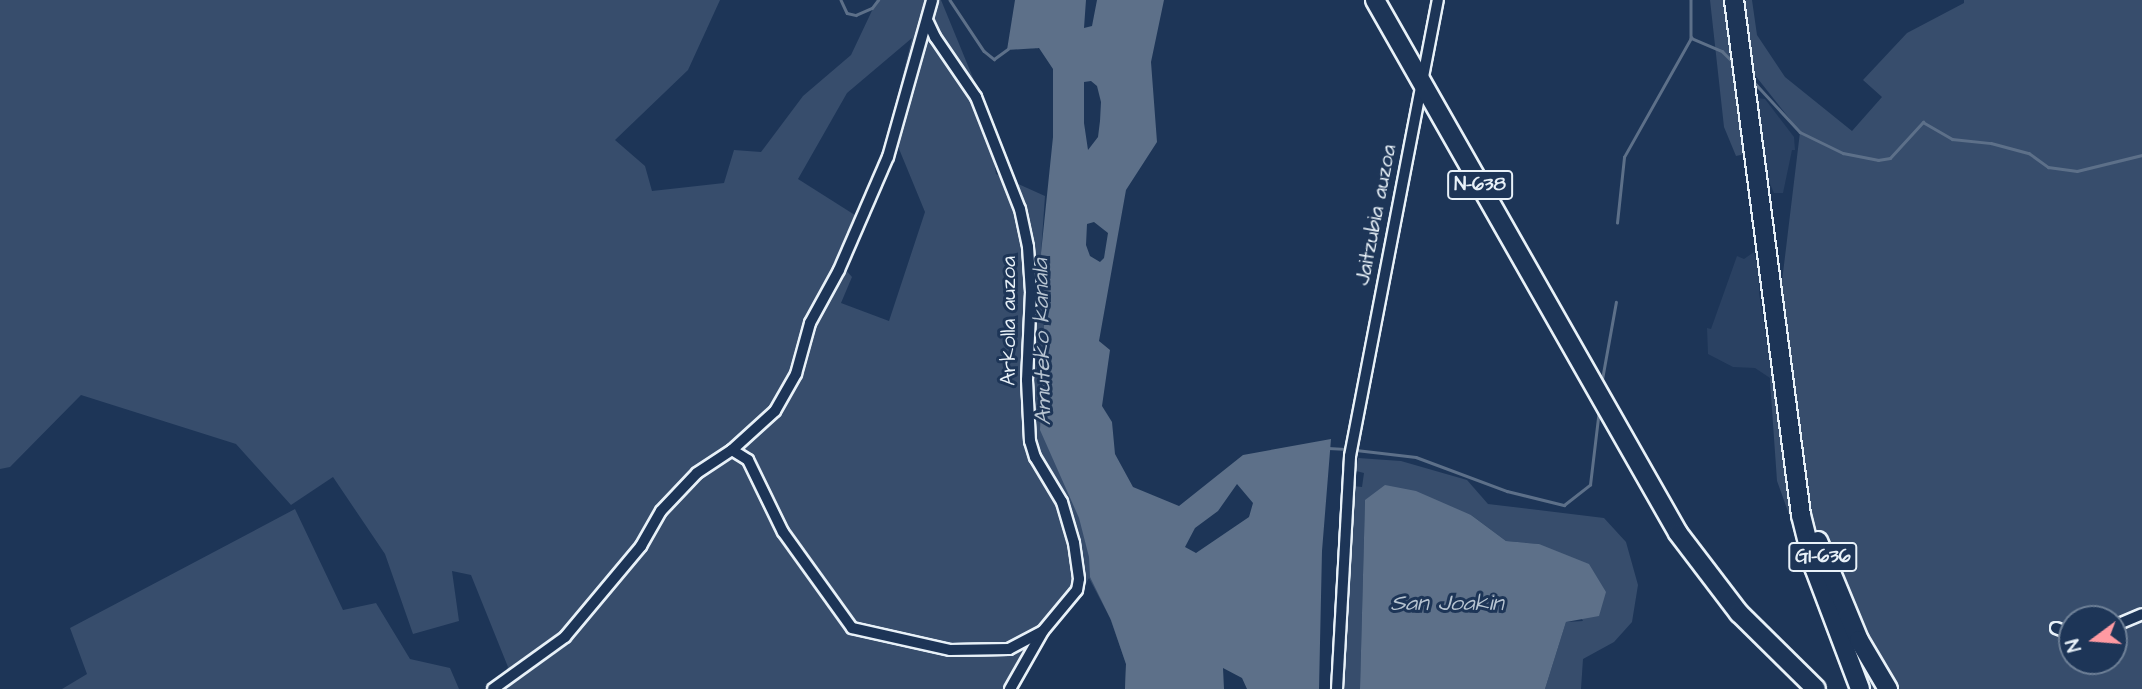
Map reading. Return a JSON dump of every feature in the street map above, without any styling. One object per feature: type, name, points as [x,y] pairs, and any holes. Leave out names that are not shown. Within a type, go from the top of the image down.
[{"type":"main road","name":"N-638","points":[[1375,0],[1671,523],[1738,613],[1816,689]]},
{"type":"main road","name":"GI-636","points":[[1734,0],[1801,515],[1814,567],[1860,689]]},
{"type":"main road","name":"GI-636","points":[[1790,415],[1807,504],[1820,549],[1859,640],[1888,689]]},
{"type":"street","points":[[493,689],[565,636],[641,546],[661,511],[697,473],[732,450],[775,411],[796,374],[810,323],[839,270],[888,157],[932,0]]},
{"type":"street","name":"Jaitzubia auzoa","points":[[1337,689],[1350,456],[1438,0]]},
{"type":"street","name":"Arkolla auzoa","points":[[928,22],[934,37],[976,97],[1020,209],[1028,247],[1031,292],[1027,380],[1030,440],[1035,457],[1062,502],[1069,523],[1079,579],[1077,590],[1043,631]]},
{"type":"street","points":[[732,450],[748,460],[783,532],[852,628],[950,650],[1009,649],[1043,631]]},
{"type":"street","points":[[1010,689],[1043,631]]},
{"type":"shaded area","points":[[0,0],[720,0],[688,70],[615,140],[645,166],[652,191],[724,183],[734,150],[761,152],[803,96],[851,55],[877,0],[941,0],[985,107],[996,174],[1045,196],[1041,253],[1181,689],[1125,689],[1126,664],[1110,618],[1089,578],[1076,601],[1007,689],[498,689],[508,667],[471,575],[452,571],[459,621],[413,634],[385,554],[333,477],[291,505],[236,444],[81,395],[10,467],[0,469]],"holes":[[[912,38],[890,127],[925,212],[889,321],[841,303],[852,277],[836,259],[858,217],[798,179],[847,93]]]},
{"type":"shaded area","points":[[1710,0],[1752,0],[1757,35],[1785,77],[1852,131],[1882,97],[1863,80],[1907,33],[1964,3],[1964,0],[2142,0],[2142,689],[1852,689],[1777,481],[1770,381],[1800,132],[1743,60],[1754,152],[1736,156],[1724,127]]},
{"type":"shaded area","points":[[1757,98],[1765,99],[1794,137],[1795,150],[1792,150],[1783,193],[1774,193],[1766,175]]},
{"type":"shaded area","points":[[1754,252],[1760,277],[1759,293],[1773,380],[1755,368],[1733,367],[1708,354],[1707,328],[1711,329],[1737,256],[1744,259]]},
{"type":"shaded area","points":[[1358,458],[1401,461],[1467,480],[1488,504],[1604,518],[1626,542],[1638,585],[1632,622],[1614,642],[1583,659],[1581,689],[1545,689],[1566,622],[1583,621],[1539,544],[1506,541],[1471,515],[1365,500],[1360,689],[1342,689],[1353,486],[1362,487],[1364,473],[1356,471]]},
{"type":"shaded area","points":[[295,509],[343,610],[376,603],[410,659],[450,668],[459,689],[62,689],[87,674],[70,628]]},
{"type":"water","points":[[1015,0],[1086,0],[1084,28],[1092,26],[1097,0],[1164,0],[1151,62],[1157,142],[1126,190],[1099,341],[1110,350],[1102,406],[1112,422],[1115,454],[1133,487],[1179,506],[1243,455],[1331,439],[1322,551],[1319,689],[1247,689],[1242,678],[1223,668],[1224,689],[1125,689],[1126,664],[1111,620],[1090,577],[1089,557],[1079,518],[1040,430],[1045,300],[1041,253],[1053,137],[1053,69],[1039,48],[1007,50]],"holes":[[[1091,81],[1097,86],[1101,102],[1098,137],[1088,150],[1084,123],[1084,82]],[[1094,222],[1108,233],[1104,258],[1100,262],[1090,256],[1086,245],[1087,224]],[[1237,484],[1253,503],[1249,517],[1196,553],[1185,547],[1195,528],[1218,511]]]},
{"type":"water","name":"San Joakin","points":[[1385,485],[1416,491],[1471,515],[1506,541],[1539,544],[1589,564],[1606,592],[1599,616],[1566,622],[1545,689],[1360,689],[1365,500]]},
{"type":"waterway","points":[[841,0],[847,13],[856,15],[872,8],[878,0]]},
{"type":"waterway","points":[[950,0],[984,51],[994,59],[1008,49]]},
{"type":"waterway","points":[[1691,0],[1691,38],[1722,51],[1734,63]]},
{"type":"waterway","points":[[1617,223],[1624,157],[1691,38]]},
{"type":"waterway","points":[[1754,82],[1800,132],[1843,153],[1878,160],[1890,158],[1923,122],[1952,139],[1991,143],[2029,153],[2048,167],[2077,171],[2142,155]]},
{"type":"waterway","points":[[1601,385],[1616,302]]},
{"type":"waterway","points":[[1356,450],[1416,457],[1507,491],[1564,505],[1590,485],[1599,409]]},
{"type":"waterway","points":[[1328,448],[1349,449]]},
{"type":"water label","name":"Amuteko kanala","points":[[1042,342]]}]
